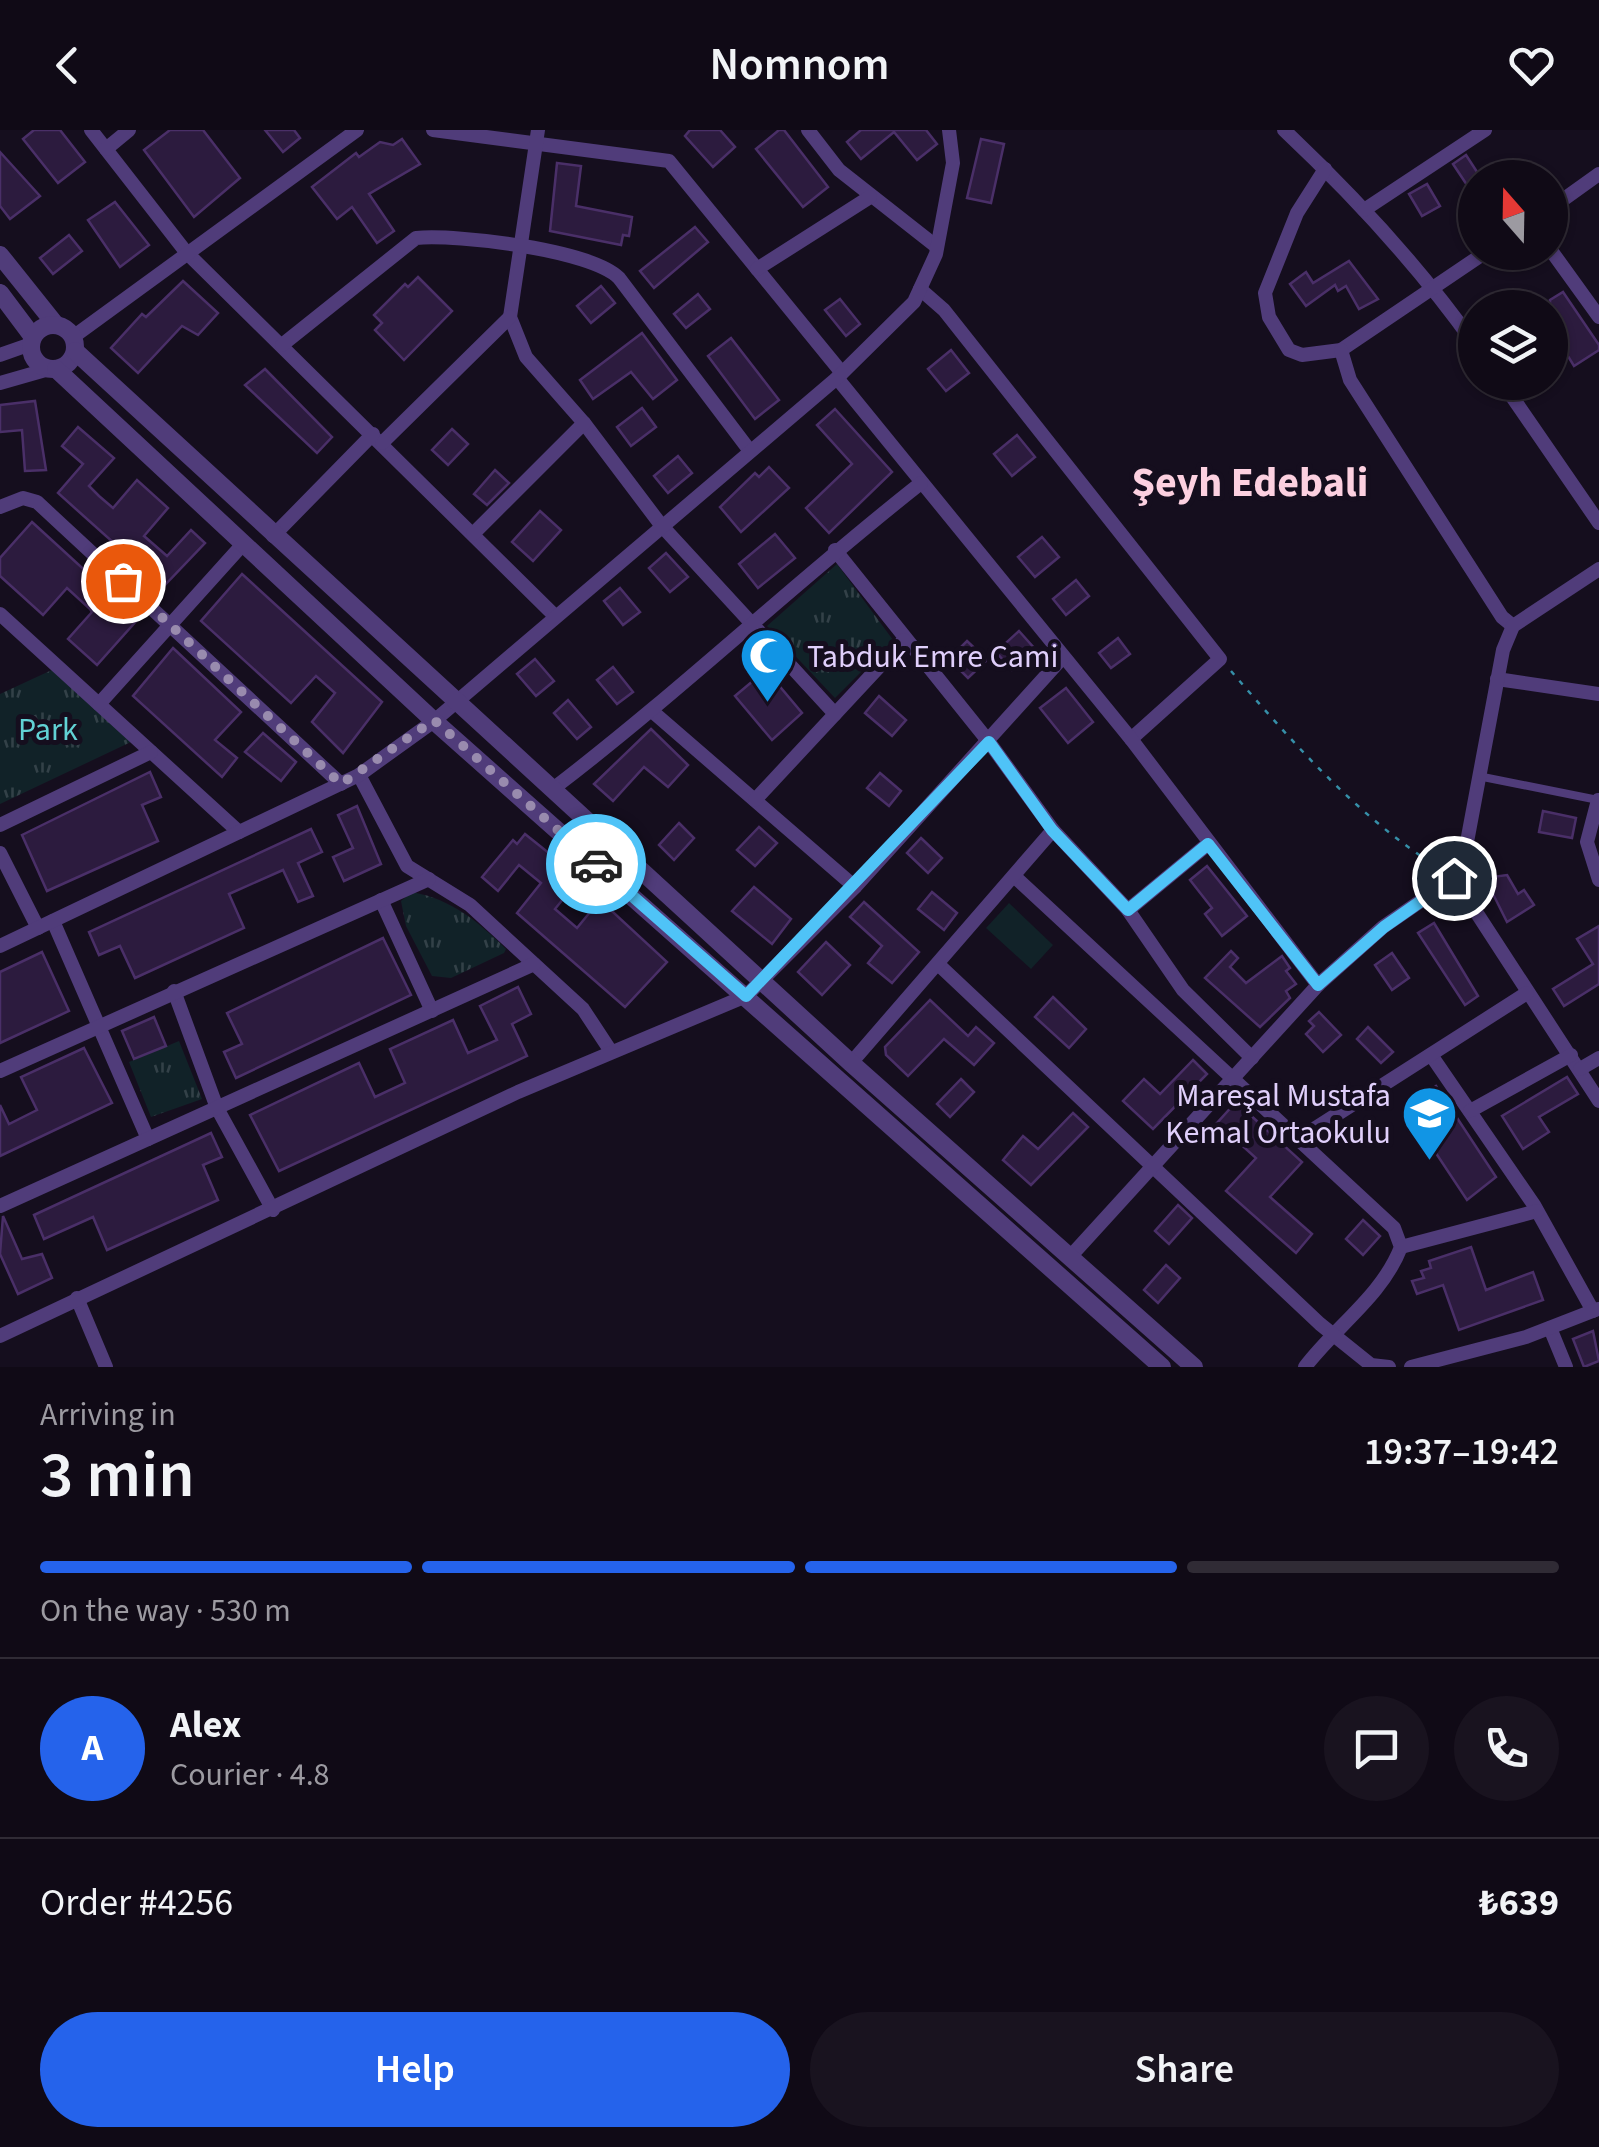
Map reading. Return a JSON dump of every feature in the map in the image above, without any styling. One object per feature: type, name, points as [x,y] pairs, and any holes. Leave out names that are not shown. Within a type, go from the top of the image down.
[{"type":"street","points":[[91,130],[186,252],[554,615]]},
{"type":"street","points":[[106,149],[129,130]]},
{"type":"street","points":[[0,383],[69,363],[74,344],[186,252],[357,130]]},
{"type":"street","points":[[432,130],[536,137],[670,160],[921,482],[1130,739],[1318,985]]},
{"type":"street","points":[[808,130],[839,170],[937,247]]},
{"type":"street","points":[[0,946],[341,784],[434,720],[840,375],[914,302],[937,247],[954,164],[951,136],[965,130]]},
{"type":"street","points":[[1284,130],[1364,210],[1458,321]]},
{"type":"street","points":[[1364,210],[1485,130]]},
{"type":"street","points":[[536,137],[510,316],[526,358],[584,423],[661,524],[836,714]]},
{"type":"street","points":[[1325,169],[1297,214],[1265,294],[1269,317],[1289,350],[1302,355],[1341,350],[1460,270]]},
{"type":"street","points":[[1568,196],[1599,174]]},
{"type":"street","points":[[757,269],[870,197]]},
{"type":"street","points":[[282,345],[416,238],[442,236],[576,255],[606,265],[750,451]]},
{"type":"street","points":[[0,254],[74,344],[273,536],[763,978],[851,1063],[1194,1367]]},
{"type":"street","points":[[1566,270],[1599,317]]},
{"type":"street","points":[[920,289],[944,310],[1220,659],[1130,739]]},
{"type":"street","points":[[0,293],[32,340],[33,358],[53,369],[434,720],[1162,1367]]},
{"type":"street","points":[[273,536],[510,316]]},
{"type":"street","points":[[0,355],[32,340],[43,328],[56,325]]},
{"type":"street","points":[[1341,350],[1350,380],[1502,617],[1513,626]]},
{"type":"street","points":[[1514,400],[1599,523]]},
{"type":"street","points":[[473,534],[584,423]]},
{"type":"street","points":[[554,788],[652,712],[835,550],[921,482]]},
{"type":"street","points":[[0,507],[23,498],[37,502],[341,784]]},
{"type":"street","points":[[99,704],[244,543]]},
{"type":"street","points":[[835,550],[989,742],[1052,830],[1128,910],[1182,990],[1252,1058]]},
{"type":"street","points":[[1069,1258],[1318,985],[1384,927],[1454,878],[1464,858],[1498,679],[1513,626],[1599,569]]},
{"type":"street","points":[[0,614],[239,832]]},
{"type":"street","points":[[755,800],[904,640]]},
{"type":"street","points":[[0,1317],[4,1334],[610,1050],[746,996],[855,887],[1063,657]]},
{"type":"street","points":[[1498,679],[1599,694]]},
{"type":"street","points":[[652,712],[855,887]]},
{"type":"street","points":[[0,826],[151,752]]},
{"type":"street","points":[[358,775],[407,866],[470,906],[534,964],[583,1010],[610,1050]]},
{"type":"street","points":[[1599,792],[1587,842],[1599,880]]},
{"type":"street","points":[[851,1063],[1052,830]]},
{"type":"street","points":[[1128,910],[1208,844]]},
{"type":"street","points":[[0,852],[38,928]]},
{"type":"street","points":[[1015,877],[1381,1213],[1394,1228],[1401,1247]]},
{"type":"street","points":[[1454,878],[1599,1101]]},
{"type":"street","points":[[0,1071],[428,879]]},
{"type":"street","points":[[381,900],[432,1010]]},
{"type":"street","points":[[52,921],[148,1139]]},
{"type":"street","points":[[0,1206],[534,964]]},
{"type":"street","points":[[939,964],[1331,1332],[1371,1366],[1389,1367]]},
{"type":"street","points":[[174,991],[217,1108],[273,1210]]},
{"type":"street","points":[[1300,1138],[1527,993]]},
{"type":"street","points":[[1411,1367],[1432,1365],[1596,1310],[1537,1211],[1431,1054]]},
{"type":"street","points":[[1470,1111],[1571,1055]]},
{"type":"street","points":[[1580,1069],[1599,1058]]},
{"type":"street","points":[[1306,1367],[1331,1332],[1379,1286],[1401,1247],[1537,1211]]},
{"type":"street","points":[[77,1298],[106,1367]]},
{"type":"street","points":[[1550,1328],[1566,1367]]},
{"type":"lane","points":[[1478,776],[1598,801]]},
{"type":"path","points":[[1220,659],[1359,804],[1399,841],[1454,878]]},
{"type":"green space","points":[[837,564],[893,640],[835,698],[767,626]]},
{"type":"green space","name":"Park","points":[[54,669],[133,741],[0,804],[0,694]]},
{"type":"green space","points":[[412,892],[440,900],[464,913],[506,949],[504,953],[451,978],[432,976],[406,926],[401,901]]},
{"type":"green space","points":[[1009,903],[1053,945],[1031,969],[986,928]]},
{"type":"green space","points":[[179,1041],[202,1099],[151,1117],[129,1062]]},
{"type":"building","points":[[34,130],[60,130],[85,162],[58,183],[23,139]]},
{"type":"building","points":[[170,130],[203,130],[240,178],[194,217],[144,150]]},
{"type":"building","points":[[265,130],[294,130],[300,138],[283,152]]},
{"type":"building","points":[[690,130],[720,130],[735,147],[713,167],[685,136]]},
{"type":"building","points":[[784,130],[828,187],[803,207],[756,149]]},
{"type":"building","points":[[861,130],[926,130],[937,144],[917,160],[894,132],[861,159],[847,142]]},
{"type":"building","points":[[402,139],[420,164],[369,194],[394,231],[377,243],[352,207],[337,219],[312,187],[356,153],[359,157],[380,142],[393,145]]},
{"type":"building","points":[[981,139],[1004,144],[991,203],[967,198]]},
{"type":"building","points":[[0,152],[40,196],[10,219],[0,206]]},
{"type":"building","points":[[557,163],[581,166],[576,206],[632,217],[629,236],[623,235],[621,245],[550,231]]},
{"type":"building","points":[[1427,184],[1440,206],[1422,216],[1409,194]]},
{"type":"building","points":[[115,202],[149,245],[120,267],[88,220]]},
{"type":"building","points":[[695,227],[708,242],[654,288],[640,271]]},
{"type":"building","points":[[69,235],[82,251],[53,274],[40,258]]},
{"type":"building","points":[[1349,261],[1378,299],[1359,309],[1346,286],[1338,291],[1335,285],[1306,306],[1290,284],[1306,272],[1313,283]]},
{"type":"building","points":[[418,277],[452,311],[404,360],[375,330],[382,323],[374,315],[405,284],[408,287]]},
{"type":"building","points":[[183,281],[218,313],[198,335],[182,326],[138,373],[111,348],[142,314],[146,317]]},
{"type":"building","points":[[601,286],[615,303],[591,323],[577,306]]},
{"type":"building","points":[[698,294],[710,309],[686,328],[674,314]]},
{"type":"building","points":[[840,299],[860,324],[846,336],[825,310]]},
{"type":"building","points":[[1568,299],[1599,345],[1599,350],[1574,366],[1568,356]]},
{"type":"building","points":[[642,333],[677,380],[653,399],[631,372],[593,399],[580,380]]},
{"type":"building","points":[[731,338],[779,400],[755,419],[708,356]]},
{"type":"building","points":[[951,350],[969,373],[946,391],[928,369]]},
{"type":"building","points":[[265,369],[332,437],[317,453],[245,385]]},
{"type":"building","points":[[35,401],[46,470],[25,471],[22,430],[0,432],[0,405]]},
{"type":"building","points":[[642,408],[656,427],[631,446],[617,427]]},
{"type":"building","points":[[835,409],[892,472],[829,533],[806,508],[852,464],[817,425]]},
{"type":"building","points":[[78,427],[114,458],[89,486],[99,496],[113,508],[137,480],[168,508],[144,536],[167,556],[191,530],[205,543],[163,587],[58,493],[83,464],[62,446]]},
{"type":"building","points":[[452,429],[468,444],[448,465],[432,450]]},
{"type":"building","points":[[1017,435],[1035,457],[1012,476],[994,454]]},
{"type":"building","points":[[678,456],[692,473],[668,493],[654,476]]},
{"type":"building","points":[[769,467],[789,488],[741,532],[720,507],[755,473],[759,477]]},
{"type":"building","points":[[495,470],[509,483],[487,505],[474,494]]},
{"type":"building","points":[[540,511],[561,530],[533,561],[512,542]]},
{"type":"building","points":[[32,522],[138,619],[97,665],[68,639],[92,612],[90,609],[67,588],[43,615],[0,576],[0,558]]},
{"type":"building","points":[[775,534],[795,558],[758,588],[739,564]]},
{"type":"building","points":[[1042,537],[1059,557],[1035,577],[1018,557]]},
{"type":"building","points":[[666,553],[688,577],[670,592],[649,568]]},
{"type":"building","points":[[242,574],[382,702],[343,753],[312,722],[335,693],[316,676],[291,703],[201,621]]},
{"type":"building","points":[[1076,580],[1089,596],[1066,615],[1053,599]]},
{"type":"building","points":[[620,588],[640,612],[623,625],[604,601]]},
{"type":"building","points":[[1019,631],[1035,649],[1012,670],[996,652]]},
{"type":"building","points":[[1118,638],[1130,654],[1111,668],[1099,653]]},
{"type":"building","points":[[967,641],[987,660],[968,678],[949,659]]},
{"type":"building","points":[[173,648],[241,712],[215,740],[237,758],[222,777],[133,696]]},
{"type":"building","points":[[535,659],[554,681],[536,696],[517,674]]},
{"type":"building","points":[[613,667],[633,692],[617,704],[597,680]]},
{"type":"building","name":"Tabduk Emre Cami","points":[[766,670],[802,713],[772,740],[735,696]]},
{"type":"building","points":[[1066,688],[1093,722],[1068,743],[1040,708]]},
{"type":"building","points":[[879,696],[906,720],[892,736],[865,713]]},
{"type":"building","points":[[568,700],[591,727],[577,739],[554,713]]},
{"type":"building","points":[[651,729],[688,765],[668,787],[644,767],[613,801],[594,784]]},
{"type":"building","points":[[263,733],[296,762],[281,781],[245,752]]},
{"type":"building","points":[[150,772],[161,797],[142,805],[158,841],[47,891],[22,835]]},
{"type":"building","points":[[880,773],[901,791],[889,806],[867,788]]},
{"type":"building","points":[[357,806],[381,864],[344,881],[333,857],[353,848],[338,815]]},
{"type":"building","points":[[1543,811],[1576,818],[1572,838],[1539,832]]},
{"type":"building","points":[[679,823],[694,838],[674,860],[659,845]]},
{"type":"building","points":[[759,827],[777,843],[755,866],[737,850]]},
{"type":"building","points":[[311,829],[322,852],[298,863],[313,896],[298,902],[283,870],[229,894],[244,928],[135,978],[120,946],[99,955],[89,932]]},
{"type":"building","points":[[525,834],[580,878],[555,909],[577,928],[600,900],[667,962],[625,1007],[517,913],[541,883],[519,865],[498,891],[482,877],[513,840],[517,844]]},
{"type":"building","points":[[921,838],[942,858],[928,873],[907,853]]},
{"type":"building","points":[[1207,866],[1247,916],[1222,936],[1205,914],[1212,908],[1190,880]]},
{"type":"building","points":[[1507,875],[1518,894],[1524,890],[1534,905],[1507,922],[1485,878]]},
{"type":"building","points":[[754,887],[791,919],[772,944],[732,911]]},
{"type":"building","points":[[932,892],[957,913],[944,930],[918,909]]},
{"type":"building","points":[[864,902],[919,952],[892,983],[868,963],[882,946],[850,917]]},
{"type":"building","points":[[1434,923],[1478,996],[1465,1005],[1418,933]]},
{"type":"building","points":[[1599,926],[1599,984],[1564,1006],[1553,989],[1593,964],[1577,939]]},
{"type":"building","points":[[383,938],[411,995],[236,1078],[224,1052],[242,1044],[227,1013]]},
{"type":"building","points":[[826,942],[850,965],[822,995],[798,972]]},
{"type":"building","points":[[1231,951],[1238,958],[1230,967],[1246,983],[1282,956],[1290,968],[1286,971],[1296,984],[1286,991],[1290,998],[1260,1027],[1205,978]]},
{"type":"building","points":[[42,952],[69,1011],[0,1043],[0,972]]},
{"type":"building","points":[[1392,953],[1409,978],[1392,990],[1375,965]]},
{"type":"building","points":[[518,987],[531,1014],[512,1024],[527,1056],[279,1171],[250,1115],[359,1063],[375,1097],[405,1083],[390,1049],[453,1020],[468,1053],[497,1040],[480,1006]]},
{"type":"building","points":[[1053,997],[1086,1029],[1069,1048],[1035,1017]]},
{"type":"building","points":[[930,1000],[968,1036],[976,1027],[994,1043],[974,1065],[944,1039],[908,1076],[886,1055],[885,1047]]},
{"type":"building","points":[[1319,1012],[1341,1035],[1323,1052],[1306,1034],[1314,1026],[1309,1021]]},
{"type":"building","points":[[154,1017],[166,1046],[134,1059],[122,1031]]},
{"type":"building","points":[[1368,1027],[1393,1052],[1381,1063],[1357,1039]]},
{"type":"building","points":[[84,1048],[112,1103],[0,1156],[0,1105],[9,1124],[37,1110],[21,1077]]},
{"type":"building","points":[[1193,1060],[1207,1074],[1153,1129],[1123,1101],[1144,1079],[1160,1094]]},
{"type":"building","points":[[1567,1077],[1578,1094],[1539,1117],[1549,1132],[1523,1149],[1502,1116]]},
{"type":"building","points":[[961,1079],[974,1092],[950,1117],[937,1104]]},
{"type":"building","points":[[1436,1086],[1496,1177],[1467,1200],[1406,1108]]},
{"type":"building","points":[[1236,1102],[1302,1162],[1270,1197],[1312,1234],[1296,1253],[1226,1191],[1256,1158],[1217,1123]]},
{"type":"building","points":[[1073,1113],[1088,1127],[1031,1185],[1003,1160],[1023,1136],[1038,1149]]},
{"type":"building","points":[[211,1133],[222,1157],[203,1165],[218,1200],[107,1250],[93,1217],[44,1239],[34,1215]]},
{"type":"building","points":[[1178,1205],[1192,1218],[1169,1244],[1155,1231]]},
{"type":"building","points":[[3,1216],[22,1259],[42,1254],[52,1278],[18,1294],[0,1254]]},
{"type":"building","points":[[1363,1220],[1380,1236],[1363,1255],[1346,1239]]},
{"type":"building","points":[[1471,1247],[1486,1290],[1533,1272],[1543,1300],[1459,1330],[1443,1285],[1417,1294],[1412,1281],[1424,1278],[1421,1271],[1431,1268],[1429,1261]]},
{"type":"building","points":[[1166,1265],[1180,1278],[1158,1303],[1144,1290]]},
{"type":"building","points":[[1593,1331],[1599,1361],[1584,1367],[1573,1339]]},
{"type":"way so far","points":[[123,581],[341,784],[434,720],[596,864]]},
{"type":"place","name":"Tabduk Emre Cami","points":[[768,705]]},
{"type":"place","name":"Mareşal Mustafa Kemal Ortaokulu","points":[[1430,1162]]},
{"type":"district","name":"Şeyh Edebali","points":[[1250,481]]},
{"type":"route","points":[[596,864],[746,996],[855,887],[989,742],[1052,830],[1128,910],[1208,844],[1318,985],[1384,927],[1454,878]]}]
